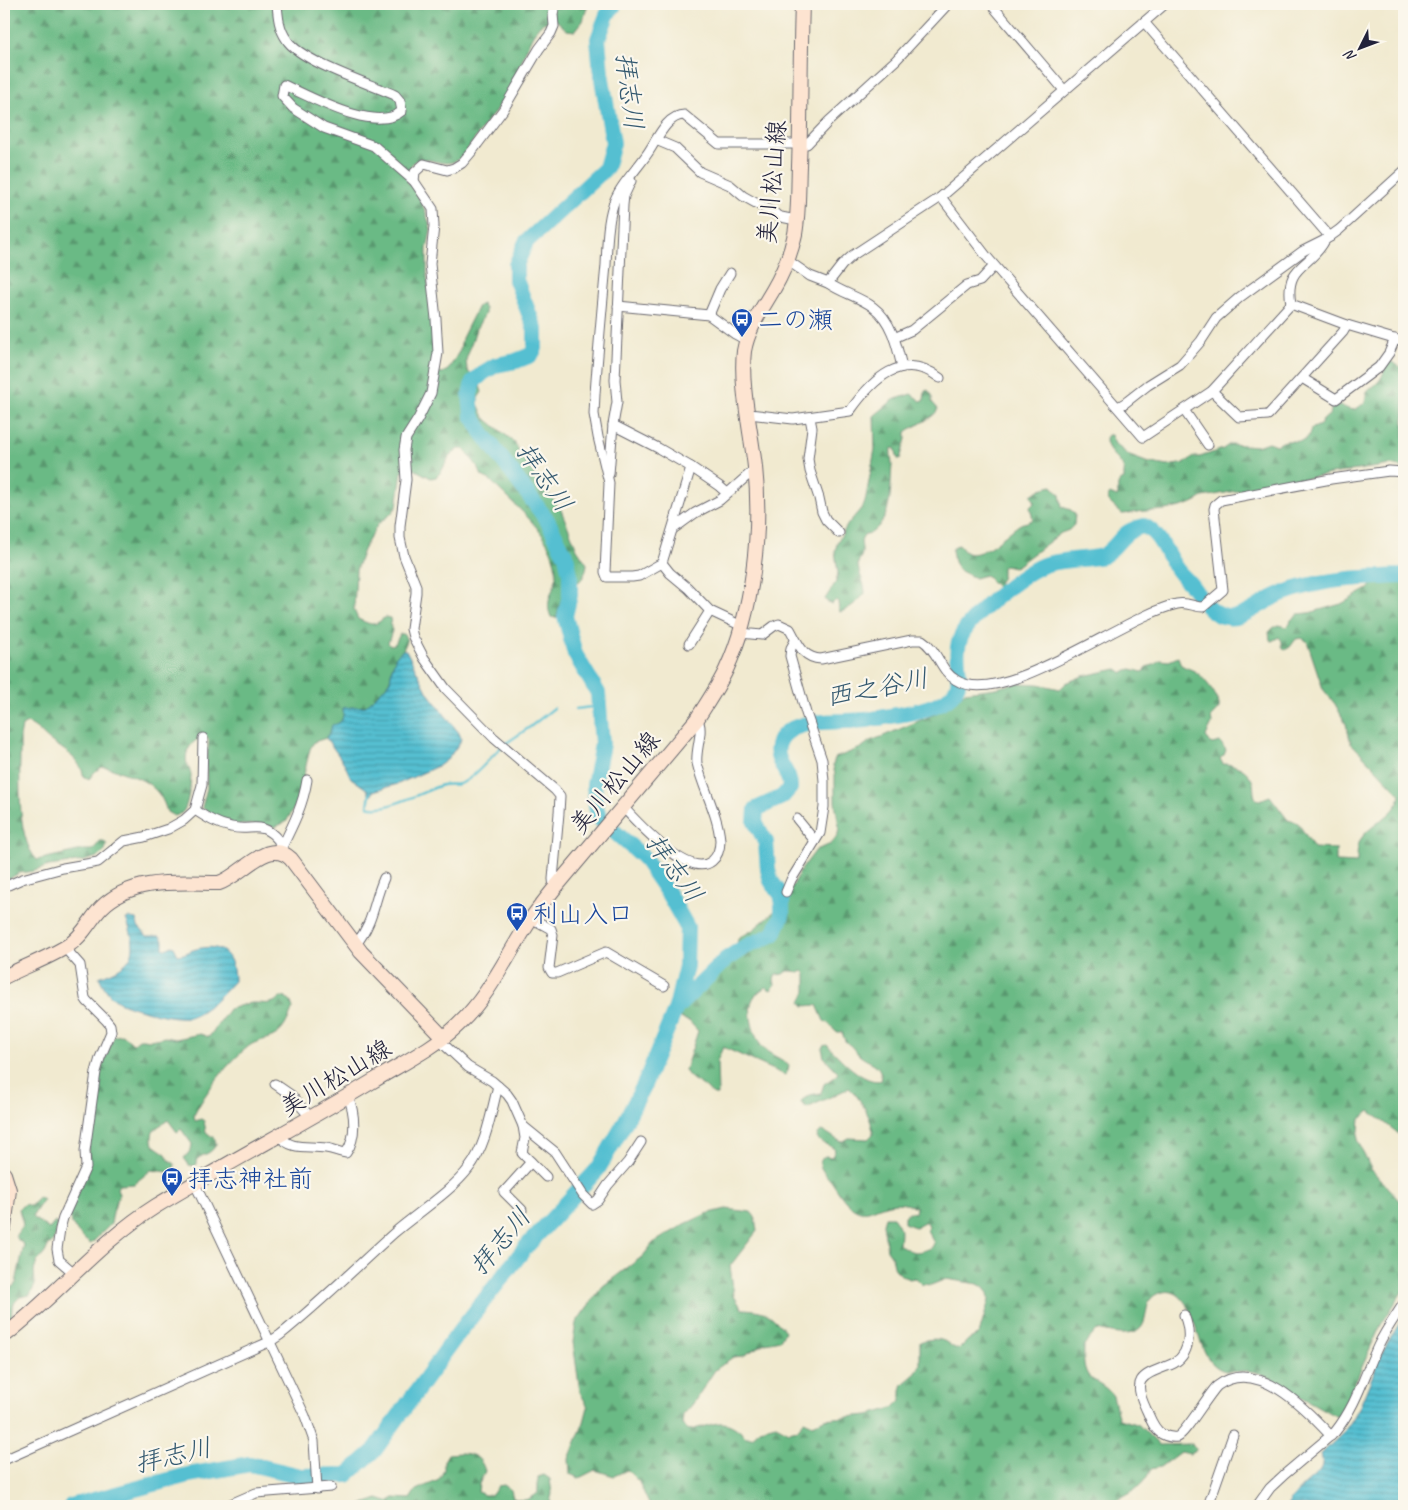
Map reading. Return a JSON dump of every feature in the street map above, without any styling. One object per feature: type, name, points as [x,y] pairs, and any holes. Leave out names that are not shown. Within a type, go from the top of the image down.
[{"type":"main road","name":"美川松山線","points":[[4,1336],[27,1318],[106,1242],[131,1223],[348,1096],[441,1039],[457,1026],[478,1004],[531,918],[697,719],[726,670],[741,630],[747,604],[757,532],[755,469],[744,362],[746,340],[778,280],[787,260],[795,234],[800,145],[802,4]]},
{"type":"main road","points":[[4,977],[78,938],[102,907],[127,891],[148,884],[219,883],[228,880],[266,853],[280,851],[286,853],[291,859],[371,963],[441,1039]]},
{"type":"main road","points":[[4,1174],[9,1190],[4,1227]]},
{"type":"street","points":[[277,4],[278,23],[287,41],[298,52],[318,63],[395,95],[400,101],[402,111],[396,116],[379,119],[347,112],[284,85],[282,96],[294,108],[324,128],[374,146],[414,181],[433,209],[434,226],[430,271],[438,353],[431,393],[418,420],[406,438],[404,450],[406,480],[400,526],[400,538],[404,556],[416,586],[411,629],[424,658],[446,689],[494,738],[560,796],[553,879],[554,889]]},
{"type":"street","points":[[414,181],[415,172],[424,164],[447,170],[462,163],[473,150],[503,110],[539,48],[551,33],[554,26],[553,14],[556,4]]},
{"type":"street","points":[[692,467],[662,563],[639,576],[607,577],[605,572],[609,483],[594,414],[594,394],[612,206],[618,193],[635,172],[667,125],[675,117],[684,115],[719,144],[807,144],[829,121],[896,60],[948,4]]},
{"type":"street","points":[[991,4],[1064,90]]},
{"type":"street","points":[[828,283],[842,265],[854,255],[940,196],[1165,4]]},
{"type":"street","points":[[1144,22],[1328,238]]},
{"type":"street","points":[[656,140],[675,148],[700,172],[730,185],[743,196],[781,217],[796,220]]},
{"type":"street","points":[[1118,407],[1180,366],[1201,341],[1216,318],[1240,296],[1303,251],[1339,230],[1404,171]]},
{"type":"street","points":[[608,476],[617,402],[615,380],[623,205],[624,196],[635,172]]},
{"type":"street","points":[[940,196],[994,266],[1143,437],[1212,391],[1291,304]]},
{"type":"street","points":[[1291,304],[1289,290],[1292,277],[1321,248],[1328,238]]},
{"type":"street","points":[[787,260],[810,276],[828,283],[874,307],[884,319],[894,338],[902,367]]},
{"type":"street","points":[[894,338],[912,330],[966,285],[980,281],[994,266]]},
{"type":"street","points":[[709,315],[720,289],[730,273]]},
{"type":"street","points":[[1291,304],[1347,325],[1404,342]]},
{"type":"street","points":[[618,306],[709,315],[746,340]]},
{"type":"street","points":[[1212,391],[1238,417],[1268,415],[1343,332],[1347,325]]},
{"type":"street","points":[[1302,378],[1336,399],[1379,367],[1389,353],[1395,339]]},
{"type":"street","points":[[748,414],[793,419],[850,411],[868,387],[889,372],[902,367],[919,366],[940,378]]},
{"type":"street","points":[[1184,410],[1208,445]]},
{"type":"street","points":[[810,418],[812,428],[808,458],[810,471],[822,512],[826,520],[839,533]]},
{"type":"street","points":[[613,425],[692,467],[727,493]]},
{"type":"street","points":[[673,529],[695,513],[720,500],[755,469]]},
{"type":"street","points":[[662,563],[670,574],[688,588],[710,611],[741,630],[762,636],[774,626],[780,624],[790,629],[795,641],[808,655],[815,658],[821,659],[869,648],[922,640],[933,650],[945,669],[955,680],[965,684],[992,686],[1015,679],[1143,617],[1168,607],[1187,603],[1203,607],[1223,590],[1214,509],[1221,500],[1331,479],[1388,471],[1404,472]]},
{"type":"street","points":[[689,644],[710,611]]},
{"type":"street","points":[[786,892],[791,880],[815,841],[822,824],[824,781],[822,760],[790,656],[791,648],[795,641]]},
{"type":"street","points":[[618,812],[690,863],[706,864],[712,861],[720,849],[719,832],[698,763],[697,748],[701,727],[697,719]]},
{"type":"street","points":[[4,887],[22,879],[55,870],[98,862],[124,841],[168,829],[184,820],[195,810],[202,785],[203,738]]},
{"type":"street","points":[[280,851],[299,812],[307,780]]},
{"type":"street","points":[[195,810],[214,822],[232,828],[262,828],[278,841],[280,851]]},
{"type":"street","points":[[797,820],[815,841]]},
{"type":"street","points":[[356,944],[363,935],[375,910],[376,896],[384,878]]},
{"type":"street","points":[[531,918],[551,929],[553,934],[549,968],[552,973],[557,973],[606,952],[664,986]]},
{"type":"street","points":[[64,947],[80,965],[85,998],[90,1006],[110,1025],[111,1032],[96,1072],[85,1151],[86,1168],[63,1218],[60,1229],[57,1256],[64,1266],[74,1273]]},
{"type":"street","points":[[441,1039],[468,1067],[498,1086],[512,1101],[523,1126],[525,1138],[522,1153],[546,1177]]},
{"type":"street","points":[[275,1084],[291,1095],[311,1118]]},
{"type":"street","points":[[4,1460],[271,1341],[337,1286],[394,1233],[469,1168],[480,1146],[498,1086]]},
{"type":"street","points":[[280,1136],[284,1142],[290,1145],[327,1148],[346,1153],[353,1140],[354,1128],[348,1096]]},
{"type":"street","points":[[523,1126],[554,1152],[588,1202],[592,1204],[596,1203],[608,1184],[628,1162],[640,1142]]},
{"type":"street","points":[[516,1209],[504,1192],[531,1162]]},
{"type":"street","points":[[195,1184],[271,1341],[308,1425],[314,1441],[317,1487]]},
{"type":"street","points":[[1257,1506],[1270,1488],[1331,1436],[1343,1422],[1378,1345],[1404,1303]]},
{"type":"street","points":[[1184,1316],[1188,1325],[1189,1335],[1185,1352],[1174,1363],[1158,1368],[1144,1376],[1138,1390],[1140,1398],[1159,1432],[1171,1437],[1182,1434],[1217,1386],[1232,1378],[1250,1377],[1270,1385],[1290,1398],[1308,1412],[1331,1436]]},
{"type":"street","points":[[1208,1506],[1233,1435]]},
{"type":"street","points":[[226,1506],[256,1493],[331,1487]]},
{"type":"green space","points":[[4,4],[588,4],[583,21],[575,31],[567,30],[556,20],[539,26],[528,45],[518,72],[496,111],[459,159],[443,163],[420,159],[414,162],[410,168],[407,181],[419,197],[431,230],[427,249],[427,276],[431,302],[434,354],[432,370],[442,373],[448,370],[460,350],[462,338],[478,306],[482,304],[485,314],[476,329],[466,360],[467,370],[480,386],[482,392],[478,398],[478,404],[484,417],[514,442],[527,465],[561,510],[577,549],[587,564],[584,576],[562,598],[556,618],[551,617],[549,600],[555,584],[556,572],[554,558],[548,545],[541,533],[521,510],[490,480],[482,476],[478,467],[464,449],[458,449],[449,457],[436,477],[431,478],[412,468],[402,472],[397,506],[392,513],[378,524],[363,550],[356,570],[354,610],[358,619],[370,624],[375,624],[385,617],[390,618],[392,631],[388,643],[390,645],[395,644],[400,634],[404,634],[407,641],[403,650],[396,656],[390,681],[385,687],[366,706],[343,708],[344,716],[342,721],[326,738],[314,742],[310,749],[297,803],[286,822],[275,827],[262,824],[245,825],[227,822],[210,815],[202,807],[207,788],[206,764],[209,740],[206,736],[197,739],[188,750],[186,759],[191,775],[188,798],[183,811],[174,816],[167,812],[160,795],[155,789],[142,780],[105,767],[97,770],[89,779],[84,777],[82,770],[71,755],[27,723],[22,726],[20,737],[20,802],[25,835],[30,849],[37,860],[82,850],[93,850],[100,841],[104,841],[107,845],[104,852],[97,857],[19,873],[4,882]]},
{"type":"green space","points":[[1388,360],[1404,369],[1404,468],[1390,465],[1331,474],[1203,497],[1190,504],[1160,510],[1122,514],[1109,502],[1108,497],[1110,494],[1117,497],[1118,495],[1118,485],[1124,479],[1124,470],[1108,448],[1106,438],[1108,435],[1111,435],[1115,444],[1130,456],[1146,462],[1167,466],[1185,463],[1193,457],[1200,457],[1223,449],[1230,444],[1257,446],[1268,442],[1276,445],[1285,441],[1303,441],[1308,437],[1311,429],[1320,425],[1330,414],[1332,407],[1340,405],[1353,410],[1365,402],[1367,391],[1375,386],[1381,378]]},
{"type":"green space","points":[[928,390],[932,395],[932,402],[938,409],[928,419],[906,432],[906,439],[900,459],[898,459],[895,448],[891,449],[891,489],[886,513],[878,527],[871,533],[865,534],[861,541],[862,554],[858,564],[865,593],[854,604],[841,612],[836,600],[832,604],[825,599],[836,582],[838,573],[835,551],[838,541],[848,524],[864,505],[875,449],[874,416],[893,400],[911,394],[921,401],[924,400],[925,391]]},
{"type":"green space","points":[[1052,486],[1060,495],[1062,507],[1071,510],[1075,514],[1074,525],[1018,565],[1014,567],[1005,565],[1002,567],[1002,577],[998,583],[1004,595],[998,605],[982,617],[969,633],[964,643],[957,671],[953,666],[954,639],[964,623],[997,587],[985,575],[975,578],[959,570],[954,562],[952,550],[955,546],[959,545],[966,552],[973,554],[987,549],[1022,523],[1033,519],[1030,507],[1035,502],[1031,495],[1041,489]]},
{"type":"green space","points":[[1404,572],[1404,1138],[1370,1111],[1360,1119],[1358,1141],[1371,1169],[1404,1206],[1404,1289],[1381,1325],[1339,1418],[1264,1375],[1249,1371],[1228,1371],[1217,1368],[1207,1356],[1202,1346],[1186,1303],[1180,1296],[1172,1292],[1165,1292],[1155,1295],[1151,1299],[1143,1325],[1137,1331],[1123,1334],[1097,1330],[1084,1345],[1085,1370],[1091,1378],[1105,1387],[1113,1396],[1119,1419],[1139,1425],[1159,1445],[1192,1444],[1197,1449],[1190,1454],[1180,1452],[1160,1467],[1151,1469],[1138,1487],[1109,1506],[650,1506],[639,1482],[627,1470],[614,1476],[595,1470],[579,1478],[570,1474],[569,1459],[588,1407],[580,1392],[573,1342],[576,1323],[603,1286],[643,1256],[653,1243],[706,1214],[726,1209],[751,1212],[755,1217],[757,1231],[730,1266],[734,1296],[742,1309],[756,1310],[771,1316],[785,1331],[780,1340],[765,1343],[743,1356],[733,1357],[715,1370],[692,1405],[683,1415],[682,1425],[689,1430],[725,1423],[746,1437],[753,1437],[759,1429],[776,1425],[789,1432],[797,1430],[804,1421],[813,1425],[824,1419],[869,1415],[893,1408],[901,1400],[903,1384],[916,1373],[920,1365],[920,1342],[938,1339],[959,1349],[968,1340],[979,1334],[989,1300],[988,1293],[983,1287],[978,1284],[946,1279],[931,1285],[921,1284],[915,1278],[909,1279],[902,1276],[895,1269],[892,1257],[887,1250],[883,1224],[885,1217],[893,1217],[896,1221],[900,1230],[899,1244],[908,1250],[922,1251],[932,1247],[934,1243],[927,1230],[929,1226],[927,1222],[915,1227],[904,1223],[904,1216],[909,1212],[915,1213],[916,1207],[895,1203],[868,1211],[853,1208],[844,1200],[821,1167],[822,1158],[825,1156],[832,1157],[835,1150],[817,1138],[821,1131],[842,1142],[849,1138],[868,1139],[873,1134],[871,1122],[865,1109],[849,1088],[807,1108],[801,1103],[802,1100],[810,1095],[821,1093],[824,1084],[837,1075],[838,1072],[824,1057],[823,1046],[827,1045],[860,1075],[875,1081],[882,1080],[877,1066],[859,1055],[845,1041],[842,1032],[836,1032],[824,1021],[817,1005],[804,1006],[801,1002],[806,991],[806,974],[803,971],[799,973],[787,971],[776,975],[774,979],[775,985],[771,990],[765,987],[761,990],[754,997],[751,1006],[751,1019],[758,1040],[764,1049],[789,1066],[785,1075],[723,1047],[717,1061],[718,1095],[714,1095],[691,1078],[685,1070],[698,1031],[689,1021],[682,1019],[679,1015],[680,1010],[733,956],[738,939],[754,929],[776,910],[787,897],[801,870],[816,850],[831,844],[838,834],[839,826],[835,802],[833,765],[835,758],[935,714],[965,692],[1018,683],[1038,684],[1060,689],[1066,683],[1083,676],[1117,669],[1123,673],[1131,669],[1142,672],[1145,671],[1146,667],[1154,665],[1160,660],[1169,661],[1178,657],[1181,665],[1196,672],[1203,678],[1217,699],[1219,708],[1211,717],[1212,724],[1206,736],[1209,742],[1212,744],[1220,742],[1226,750],[1220,759],[1223,764],[1237,766],[1245,771],[1253,783],[1256,799],[1260,800],[1270,796],[1288,820],[1298,823],[1314,848],[1336,849],[1336,862],[1357,863],[1361,839],[1391,812],[1399,801],[1400,794],[1351,743],[1346,724],[1335,704],[1323,689],[1307,641],[1301,638],[1296,639],[1285,650],[1279,637],[1272,641],[1270,640],[1269,632],[1279,625],[1287,627],[1298,614],[1309,613],[1341,604],[1368,589],[1381,574]]},
{"type":"green space","points":[[282,997],[290,1000],[293,1008],[280,1032],[249,1046],[233,1060],[211,1087],[194,1115],[195,1121],[201,1119],[204,1121],[206,1132],[215,1139],[216,1144],[212,1150],[197,1159],[197,1164],[194,1166],[189,1165],[184,1158],[191,1150],[192,1144],[181,1129],[177,1132],[168,1120],[157,1127],[152,1135],[153,1145],[166,1154],[169,1160],[175,1164],[174,1168],[169,1172],[151,1170],[134,1184],[119,1185],[117,1188],[119,1194],[111,1224],[91,1244],[88,1242],[74,1228],[69,1215],[88,1152],[99,1074],[114,1036],[123,1035],[133,1044],[139,1039],[150,1040],[165,1037],[176,1039],[200,1034],[209,1037],[229,1009],[251,1003],[271,1003]]},
{"type":"green space","points":[[38,1197],[43,1200],[32,1217],[49,1229],[55,1222],[58,1224],[56,1234],[53,1242],[37,1262],[34,1271],[35,1285],[30,1295],[20,1297],[15,1302],[12,1308],[11,1323],[4,1330],[4,1296],[16,1283],[24,1245],[16,1238],[23,1225],[19,1209],[24,1204],[31,1206]]},
{"type":"green space","points":[[460,1453],[476,1457],[483,1466],[485,1471],[479,1484],[478,1492],[484,1495],[492,1495],[498,1486],[504,1485],[511,1490],[513,1498],[526,1500],[538,1493],[538,1477],[544,1475],[550,1479],[552,1494],[550,1502],[556,1506],[358,1506],[378,1499],[387,1502],[394,1498],[410,1499],[416,1490],[439,1480],[448,1454]]},
{"type":"green space","points":[[256,1501],[296,1502],[319,1506],[238,1506]]},
{"type":"water","points":[[403,650],[406,650],[428,693],[461,738],[448,759],[440,765],[398,784],[373,791],[372,795],[351,778],[344,763],[326,738],[332,725],[342,720],[343,708],[366,706],[385,687],[390,681],[396,656]]},
{"type":"water","points":[[126,919],[136,919],[138,926],[147,936],[160,936],[163,940],[163,949],[172,946],[178,955],[211,947],[224,952],[231,963],[234,981],[208,1007],[189,1017],[174,1017],[153,1013],[117,1001],[109,993],[99,977],[120,968],[131,956],[133,941]]},
{"type":"water","points":[[1404,1315],[1404,1506],[1287,1506],[1291,1499],[1320,1470],[1322,1467],[1321,1454],[1343,1433],[1352,1420],[1360,1406],[1382,1353]]},
{"type":"waterway","name":"拝志川","points":[[71,1506],[188,1475],[250,1464],[301,1476],[347,1475],[374,1451],[454,1339],[525,1248],[598,1169],[644,1085],[676,1008],[686,966],[687,927],[669,895],[643,857],[600,819],[596,807],[594,785],[602,744],[598,693],[575,654],[565,616],[570,595],[570,574],[566,556],[547,520],[482,432],[472,415],[470,395],[473,382],[483,373],[496,365],[516,361],[531,355],[535,348],[535,329],[516,280],[516,265],[526,242],[606,168],[613,143],[601,73],[598,39],[607,15],[615,4]]},
{"type":"waterway","name":"西之谷川","points":[[676,1008],[726,959],[743,948],[774,934],[782,915],[782,896],[771,881],[768,870],[766,842],[755,822],[756,809],[782,797],[790,788],[790,782],[777,752],[783,736],[791,729],[816,722],[866,720],[914,712],[940,703],[950,697],[956,690],[958,682],[957,656],[961,637],[975,617],[1025,575],[1047,564],[1103,556],[1130,531],[1144,526],[1155,534],[1178,571],[1207,606],[1220,615],[1229,617],[1246,614],[1281,594],[1312,585],[1372,577],[1404,576]]},
{"type":"waterway","points":[[576,709],[599,706]]},
{"type":"waterway","points":[[505,744],[554,708]]},
{"type":"waterway","points":[[370,794],[368,806],[384,807],[442,785],[456,785],[469,779],[479,771],[501,747]]},
{"type":"place","name":"二の瀬","points":[[742,338]]},
{"type":"place","name":"利山入口","points":[[517,932]]},
{"type":"place","name":"拝志神社前","points":[[172,1197]]}]
